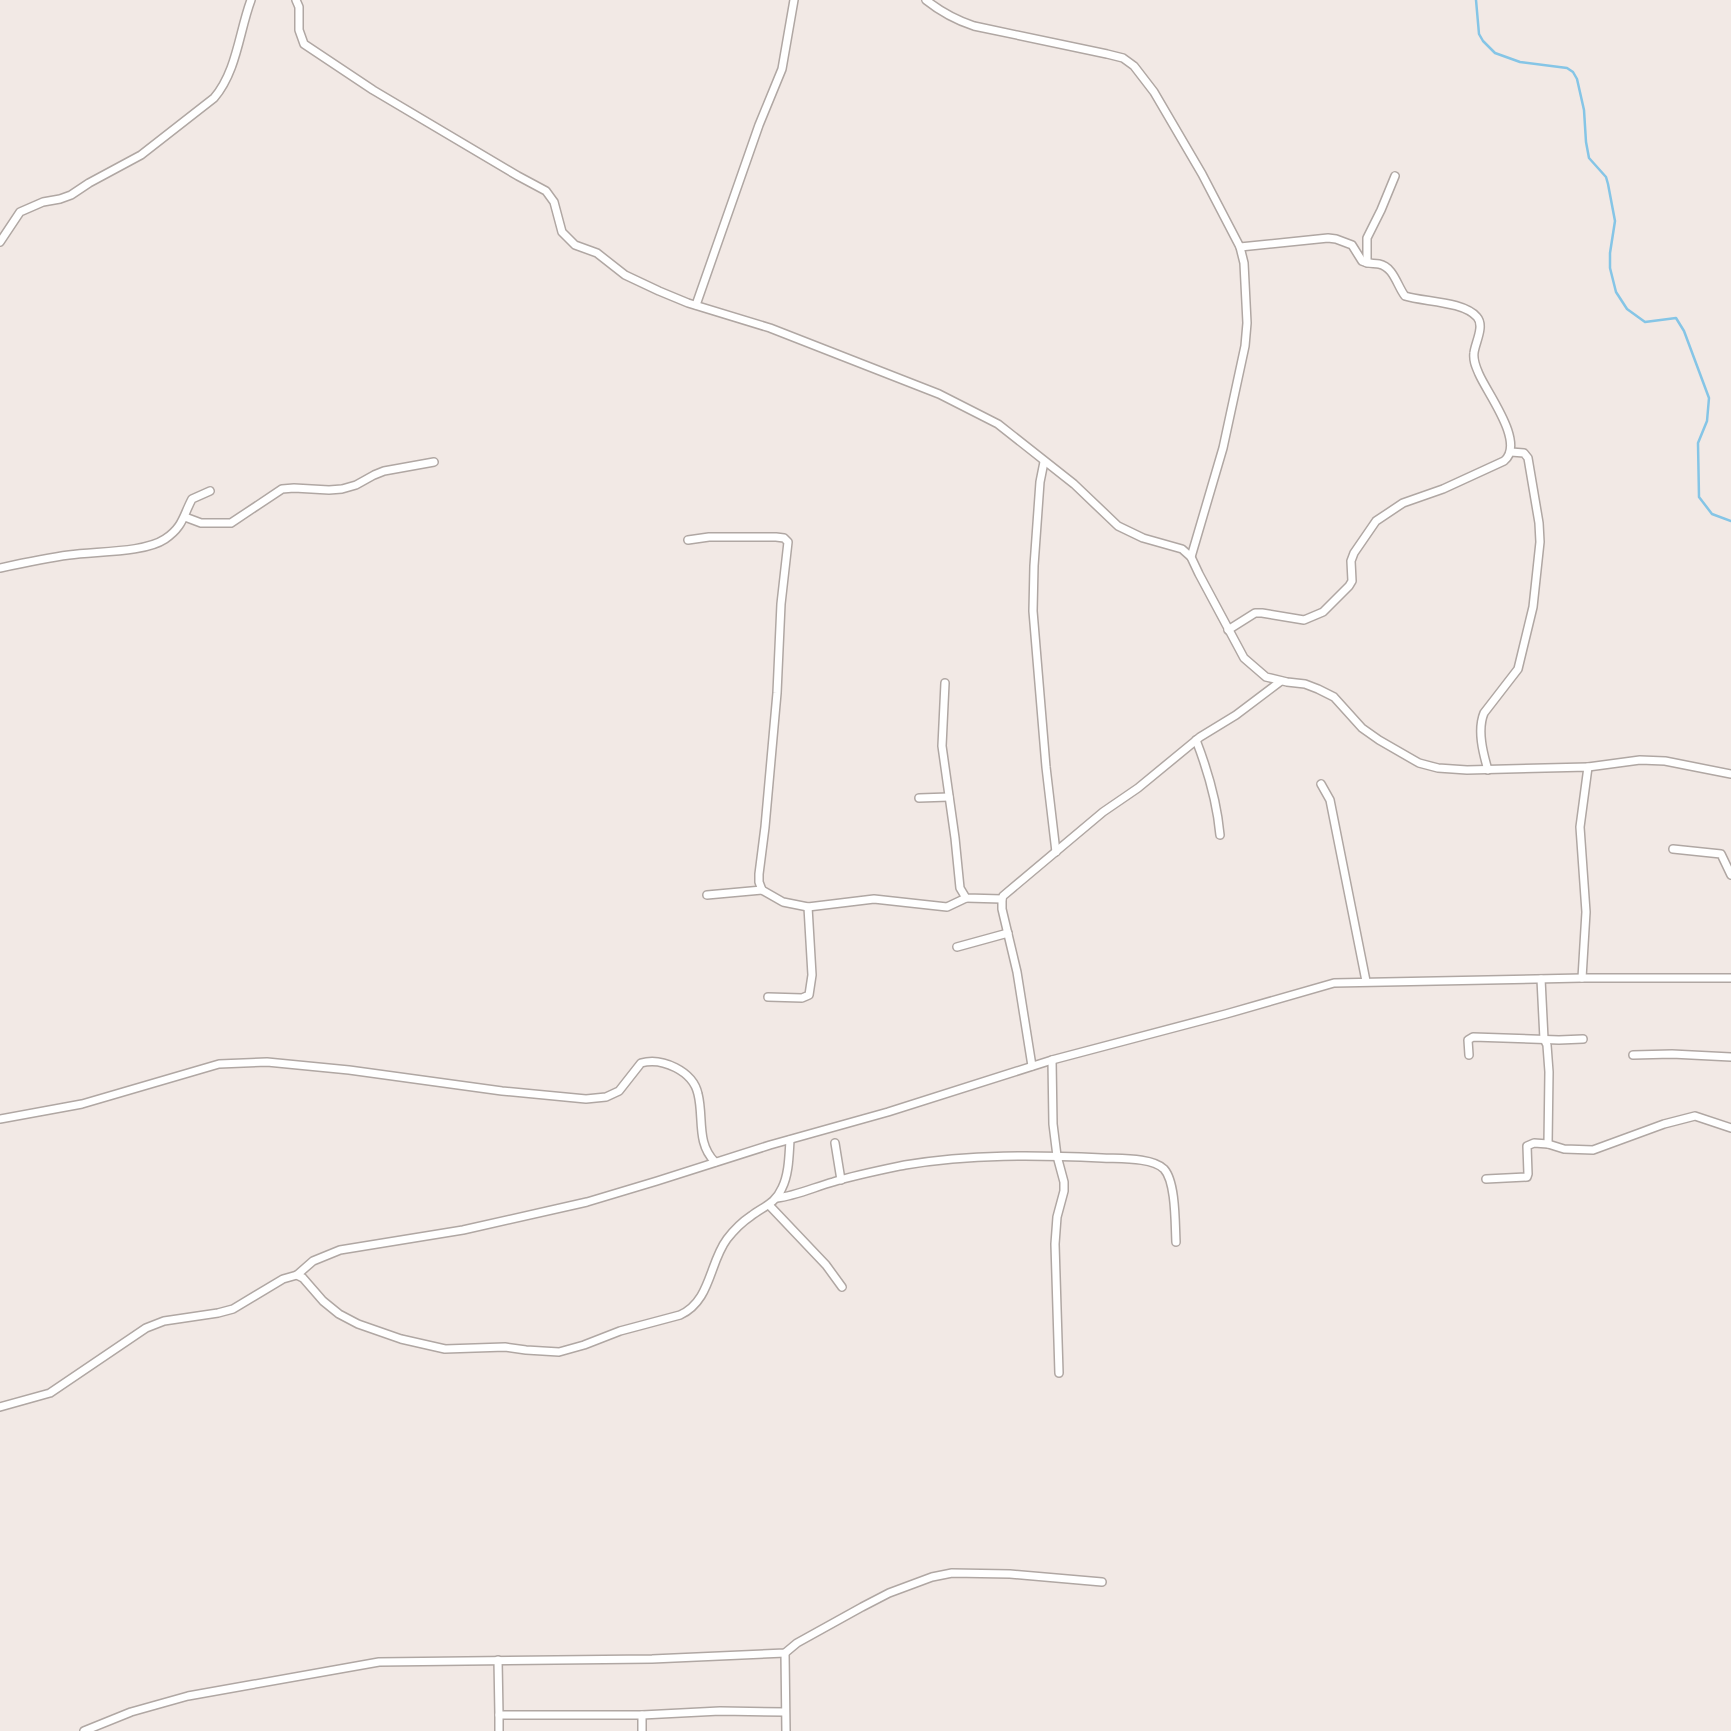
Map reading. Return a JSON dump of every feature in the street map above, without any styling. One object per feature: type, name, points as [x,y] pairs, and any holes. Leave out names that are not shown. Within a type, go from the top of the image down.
[{"type":"street","points":[[0,242],[20,212],[43,202],[71,195],[141,155],[214,98],[230,72],[251,0]]},
{"type":"street","points":[[296,0],[299,7],[299,30],[304,44],[427,122],[546,191],[554,202],[562,232],[575,245],[597,253],[625,275],[659,291],[770,328],[939,394],[998,424],[1074,484],[1118,526],[1182,549],[1191,557],[1228,630],[1244,659],[1251,666],[1266,677],[1305,684],[1334,697],[1362,728],[1419,763],[1438,768],[1488,769],[1588,766],[1640,760],[1665,761],[1731,774]]},
{"type":"street","points":[[696,305],[759,125],[782,69],[794,0]]},
{"type":"street","points":[[926,0],[967,24],[1123,58],[1154,92],[1202,174],[1240,247],[1244,263],[1247,323],[1245,346],[1223,448],[1191,557]]},
{"type":"street","points":[[1367,263],[1367,238],[1395,176]]},
{"type":"street","points":[[1228,630],[1255,613],[1304,620],[1323,612],[1349,586],[1354,553],[1376,521],[1403,503],[1443,489],[1504,461],[1511,453],[1504,422],[1474,362],[1480,324],[1477,317],[1462,308],[1405,296],[1398,282],[1384,266],[1359,259],[1352,245],[1336,239],[1240,247]]},
{"type":"street","points":[[1488,769],[1482,742],[1481,719],[1515,674],[1520,663],[1533,607],[1540,553],[1539,523],[1528,458],[1524,453],[1511,453]]},
{"type":"street","points":[[185,517],[201,523],[231,523],[282,489],[342,489],[384,471],[434,462]]},
{"type":"street","points":[[1044,462],[1040,482],[1033,611],[1056,852]]},
{"type":"street","points":[[0,568],[70,555],[148,546],[164,540],[177,529],[192,499],[210,491]]},
{"type":"street","points":[[688,540],[709,537],[776,537],[788,542],[781,604],[777,694],[759,868],[762,890]]},
{"type":"street","points":[[1032,1066],[1002,899],[1008,891],[1103,812],[1138,788],[1196,740],[1236,715],[1281,681]]},
{"type":"street","points":[[945,683],[942,746],[960,888],[966,898]]},
{"type":"street","points":[[1196,740],[1212,788],[1220,835]]},
{"type":"street","points":[[1582,978],[1586,912],[1580,827],[1588,766]]},
{"type":"street","points":[[1321,784],[1330,800],[1366,981]]},
{"type":"street","points":[[919,798],[949,797]]},
{"type":"street","points":[[1673,849],[1721,854],[1731,875]]},
{"type":"street","points":[[708,895],[762,890],[783,902],[807,907],[874,899],[942,907],[954,905],[966,898],[1002,899]]},
{"type":"street","points":[[768,998],[802,998],[809,995],[811,975],[807,907]]},
{"type":"street","points":[[957,947],[1008,933]]},
{"type":"street","points":[[0,1407],[50,1393],[146,1328],[164,1321],[233,1309],[283,1279],[297,1275],[313,1261],[340,1250],[463,1230],[587,1202],[1052,1060],[1334,983],[1731,978]]},
{"type":"street","points":[[1541,979],[1544,1039],[1549,1072],[1548,1144]]},
{"type":"street","points":[[1469,1055],[1470,1038],[1583,1039]]},
{"type":"street","points":[[1633,1055],[1731,1057]]},
{"type":"street","points":[[1052,1060],[1053,1124],[1064,1182],[1055,1244],[1059,1373]]},
{"type":"street","points":[[0,1119],[82,1104],[219,1064],[267,1062],[586,1099],[606,1097],[619,1091],[641,1063],[645,1062],[676,1068],[698,1091],[701,1132],[706,1150],[715,1162]]},
{"type":"street","points":[[1486,1179],[1527,1177],[1527,1146],[1534,1143],[1563,1149],[1593,1150],[1664,1124],[1695,1116],[1731,1128]]},
{"type":"street","points":[[297,1275],[339,1314],[358,1324],[401,1339],[445,1349],[505,1347],[559,1352],[689,1311],[701,1299],[722,1246],[729,1236],[746,1219],[777,1198],[785,1181],[790,1140]]},
{"type":"street","points":[[835,1143],[841,1180]]},
{"type":"street","points":[[777,1198],[904,1166],[977,1156],[1141,1160],[1162,1167],[1168,1175],[1173,1194],[1176,1242]]},
{"type":"street","points":[[769,1205],[826,1265],[842,1287]]},
{"type":"street","points":[[84,1731],[131,1712],[188,1696],[366,1664],[412,1661],[652,1659],[785,1653],[797,1643],[862,1606],[932,1577],[952,1573],[1010,1574],[1102,1582]]},
{"type":"street","points":[[785,1653],[786,1731]]},
{"type":"street","points":[[498,1660],[499,1731]]},
{"type":"street","points":[[499,1715],[785,1712]]},
{"type":"street","points":[[642,1714],[642,1731]]},
{"type":"waterway","points":[[1476,0],[1479,34],[1495,53],[1520,62],[1567,68],[1577,79],[1584,110],[1589,158],[1606,177],[1615,221],[1610,268],[1616,292],[1627,309],[1645,322],[1676,318],[1684,331],[1709,398],[1707,421],[1698,443],[1699,497],[1712,514],[1731,521]]}]
